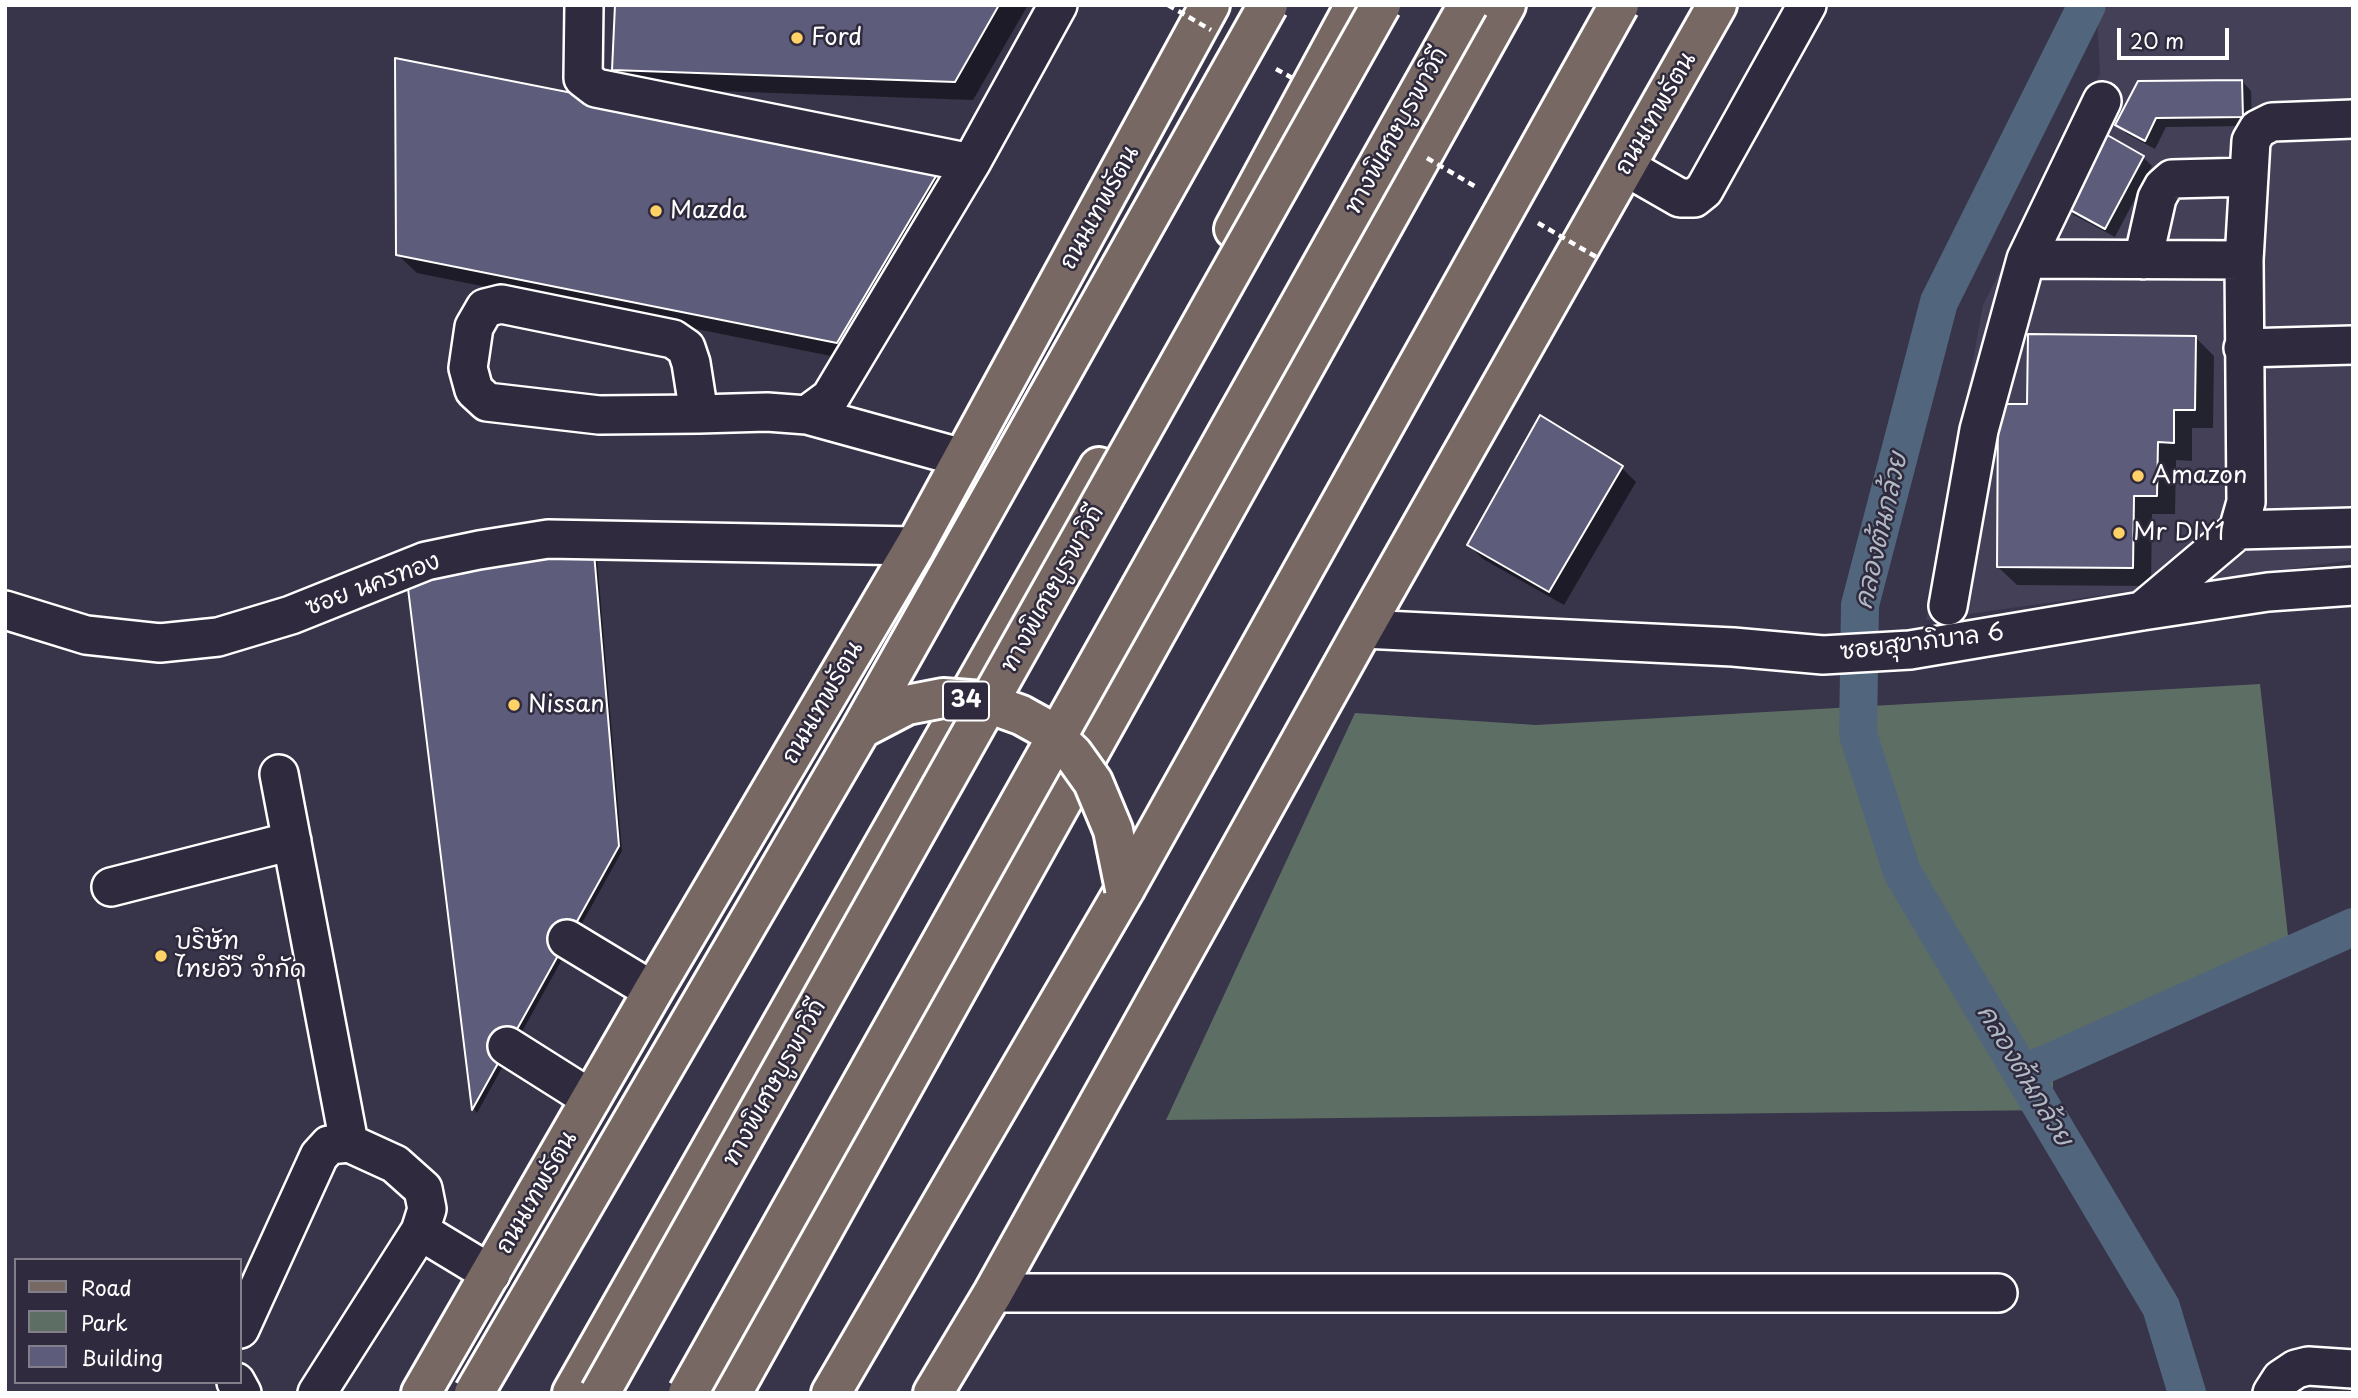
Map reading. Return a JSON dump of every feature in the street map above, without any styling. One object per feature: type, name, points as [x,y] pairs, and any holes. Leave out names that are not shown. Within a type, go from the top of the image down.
[{"type":"main road","name":"ถนนเทพรัตน","points":[[421,1393],[653,991],[915,546],[1210,5]]},
{"type":"main road","points":[[474,1393],[861,729],[1268,5]]},
{"type":"main road","name":"34","points":[[572,1393],[1213,267],[1355,5]]},
{"type":"main road","name":"ทางพิเศษบูรพาวิถี","points":[[600,1393],[1381,5]]},
{"type":"main road","name":"ทางพิเศษบูรพาวิถี","points":[[688,1393],[1468,5]]},
{"type":"main road","points":[[732,1393],[1506,5]]},
{"type":"main road","points":[[831,1393],[1125,889],[1619,5]]},
{"type":"main road","name":"ถนนเทพรัตน","points":[[933,1393],[993,1293],[1363,629],[1717,5]]},
{"type":"main road","points":[[861,729],[907,705],[943,698],[982,701],[1021,715],[1048,730],[1073,754],[1093,782],[1113,830],[1125,889]]},
{"type":"street","points":[[584,5],[583,78],[596,88],[971,163]]},
{"type":"street","points":[[807,415],[830,398],[971,163],[1058,5]]},
{"type":"street","points":[[1626,166],[1680,198],[1694,198],[1704,190],[1807,5]]},
{"type":"street","points":[[1948,606],[1979,430],[2026,259],[2102,101]]},
{"type":"street","points":[[2141,611],[2238,530],[2246,502],[2244,260],[2251,141],[2258,129],[2272,122],[2353,119]]},
{"type":"street","points":[[2143,260],[2157,198],[2163,187],[2172,179],[2249,177]]},
{"type":"street","points":[[2026,259],[2244,260]]},
{"type":"street","points":[[699,414],[686,348],[673,339],[500,304],[485,308],[474,327],[468,368],[474,390],[487,402],[599,415],[699,414],[767,412],[807,415],[963,458]]},
{"type":"street","points":[[2243,348],[2353,345]]},
{"type":"street","points":[[2238,530],[2353,527]]},
{"type":"street","name":"ซอย นครทอง","points":[[5,610],[86,635],[160,643],[218,637],[291,615],[426,561],[548,540],[915,546]]},
{"type":"street","name":"ซอยสุขาภิบาล 6","points":[[1363,629],[1734,647],[1823,655],[1909,650],[2268,592],[2353,586]]},
{"type":"street","points":[[279,774],[349,1143]]},
{"type":"street","points":[[111,887],[292,841]]},
{"type":"street","points":[[567,939],[653,991]]},
{"type":"street","points":[[507,1046],[591,1099]]},
{"type":"street","points":[[242,1325],[319,1156],[330,1145],[349,1143],[395,1164],[423,1189],[426,1209],[420,1231],[317,1393]]},
{"type":"street","points":[[420,1231],[491,1274]]},
{"type":"street","points":[[993,1293],[1998,1293]]},
{"type":"street","points":[[2272,1393],[2281,1379],[2296,1369],[2308,1366],[2353,1368]]},
{"type":"shaded area","points":[[2109,5],[2353,5],[2353,560],[1926,620],[1983,305],[2100,74],[2097,18]]},
{"type":"green space","points":[[2260,684],[2290,954],[2053,1067],[2053,1110],[1166,1120],[1355,713],[1536,725]]},
{"type":"building","name":"Ford","points":[[615,5],[999,5],[955,82],[612,70]]},
{"type":"building","name":"Mazda","points":[[395,58],[942,166],[837,343],[396,255]]},
{"type":"building","points":[[2242,80],[2243,117],[2156,118],[2145,141],[2115,125],[2138,81]]},
{"type":"building","points":[[2102,132],[2144,156],[2105,229],[2063,206]]},
{"type":"building","points":[[2028,334],[2196,336],[2195,410],[2174,410],[2174,443],[2158,442],[2157,496],[2134,496],[2133,568],[1997,567],[1998,404],[2027,404]]},
{"type":"building","points":[[1540,415],[1623,466],[1549,592],[1467,545]]},
{"type":"building","name":"Nissan","points":[[593,541],[619,846],[472,1110],[405,564]]},
{"type":"waterway","name":"คลองต้นกล้วย","points":[[2087,5],[1939,302],[1860,605],[1858,734],[1902,872],[2161,1307],[2187,1393]]},
{"type":"waterway","points":[[2023,1074],[2353,927]]},
{"type":"place","name":"Ford","points":[[797,38]]},
{"type":"place","name":"Mazda","points":[[656,211]]},
{"type":"place","name":"Amazon","points":[[2138,476]]},
{"type":"place","name":"Mr DIY1","points":[[2119,533]]},
{"type":"place","name":"Nissan","points":[[514,705]]},
{"type":"place","name":"บริษัท ไทยอีวี จำกัด","points":[[161,956]]}]
